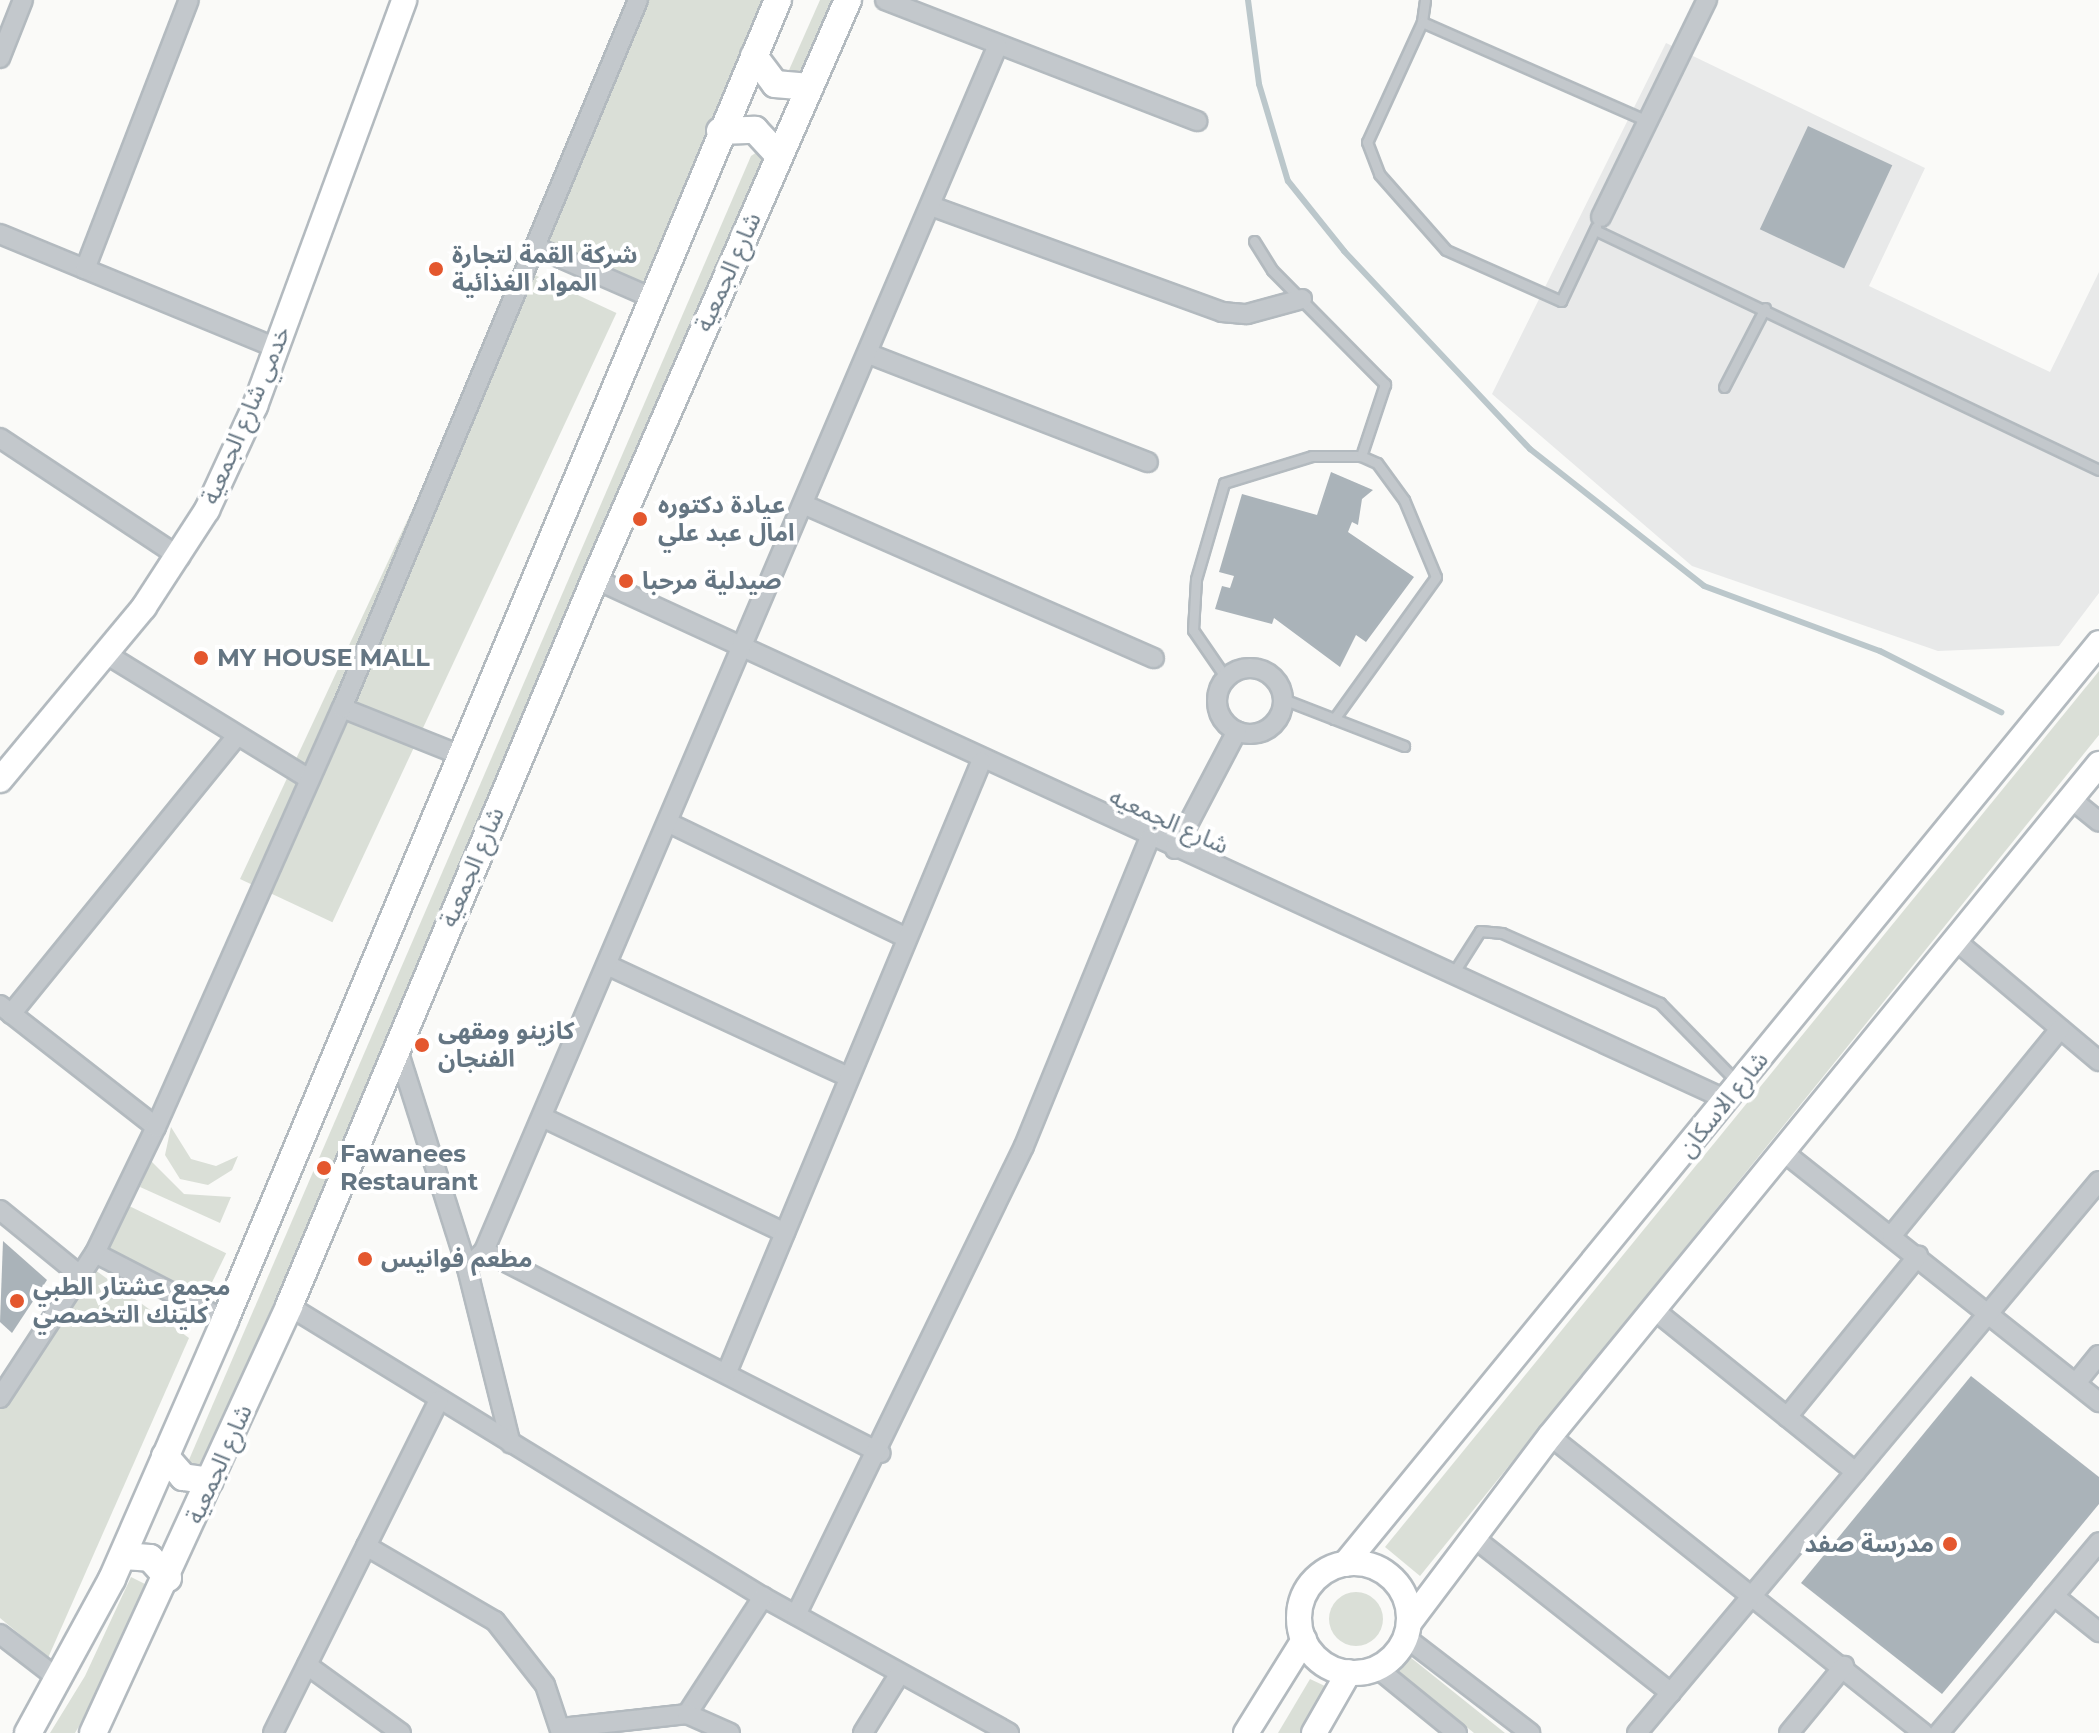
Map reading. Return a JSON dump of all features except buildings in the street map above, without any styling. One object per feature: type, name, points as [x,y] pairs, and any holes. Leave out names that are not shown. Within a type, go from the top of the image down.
[{"type":"main road","name":"خدمي شارع الجمعية","points":[[0,780],[106,654],[180,557],[234,458],[404,0]]},
{"type":"main road","points":[[28,1733],[60,1680],[123,1556],[225,1320],[650,297],[778,0]]},
{"type":"main road","name":"شارع الجمعية","points":[[93,1733],[168,1578],[289,1306],[595,579],[848,0]]},
{"type":"main road","points":[[754,56],[775,84],[810,87]]},
{"type":"main road","points":[[720,131],[755,130],[779,156]]},
{"type":"main road","name":"شارع الاسكان","points":[[1345,1564],[2099,643]]},
{"type":"main road","points":[[1407,1630],[1396,1582],[1373,1566],[1345,1564],[1309,1586],[1299,1613],[1304,1640],[1322,1662],[1349,1672],[1377,1668],[1407,1630],[1473,1537],[1550,1436],[2099,764]]},
{"type":"main road","points":[[165,1456],[183,1477],[210,1481]]},
{"type":"main road","points":[[123,1556],[150,1558],[168,1578]]},
{"type":"main road","points":[[1246,1733],[1304,1640]]},
{"type":"main road","points":[[1314,1733],[1349,1672]]},
{"type":"street","points":[[0,58],[23,0]]},
{"type":"street","points":[[85,269],[189,0]]},
{"type":"street","points":[[0,1398],[95,1253],[156,1127],[342,708],[538,248],[638,0]]},
{"type":"street","points":[[885,0],[997,47],[1197,121]]},
{"type":"street","points":[[1598,223],[1707,0]]},
{"type":"street","points":[[467,1268],[484,1251],[805,505],[997,47]]},
{"type":"street","points":[[931,206],[1222,312],[1247,314],[1302,299]]},
{"type":"street","points":[[0,234],[276,348]]},
{"type":"street","points":[[538,248],[650,297]]},
{"type":"street","points":[[869,354],[1148,462]]},
{"type":"street","points":[[0,438],[180,557]]},
{"type":"street","points":[[805,505],[1154,658]]},
{"type":"street","name":"شارع الجمعيه","points":[[595,579],[741,651],[1149,839],[1452,975],[1733,1092]]},
{"type":"street","points":[[106,654],[309,779]]},
{"type":"street","points":[[1241,669],[1263,670],[1279,685],[1283,699],[1272,726],[1252,734],[1237,731],[1218,712],[1218,691],[1226,678],[1241,669]]},
{"type":"street","points":[[342,708],[460,755]]},
{"type":"street","points":[[1175,849],[1237,731]]},
{"type":"street","points":[[156,1127],[5,1009],[237,736]]},
{"type":"street","points":[[727,1372],[981,762]]},
{"type":"street","points":[[2071,799],[2099,822]]},
{"type":"street","points":[[669,823],[907,938]]},
{"type":"street","points":[[796,1615],[880,1453],[1024,1146],[1149,839]]},
{"type":"street","points":[[1956,941],[2098,1058]]},
{"type":"street","points":[[607,965],[848,1077]]},
{"type":"street","points":[[1892,1235],[2060,1029]]},
{"type":"street","points":[[397,1044],[467,1268],[511,1444]]},
{"type":"street","points":[[542,1117],[785,1233]]},
{"type":"street","points":[[1781,1150],[2099,1402]]},
{"type":"street","points":[[1637,1733],[2099,1181]]},
{"type":"street","points":[[0,1210],[81,1276]]},
{"type":"street","points":[[484,1251],[727,1372],[880,1453]]},
{"type":"street","points":[[95,1253],[225,1320]]},
{"type":"street","points":[[1787,1417],[1918,1256]]},
{"type":"street","points":[[289,1306],[763,1597],[1001,1731]]},
{"type":"street","points":[[1653,1309],[1856,1472]]},
{"type":"street","points":[[2076,1383],[2099,1355]]},
{"type":"street","points":[[273,1733],[439,1400]]},
{"type":"street","points":[[1550,1436],[1754,1594],[1923,1733]]},
{"type":"street","points":[[1473,1537],[1671,1693]]},
{"type":"street","points":[[1939,1733],[2099,1542]]},
{"type":"street","points":[[366,1546],[495,1621],[545,1685],[561,1731],[687,1714],[730,1733]]},
{"type":"street","points":[[2054,1596],[2099,1632]]},
{"type":"street","points":[[687,1714],[763,1597]]},
{"type":"street","points":[[1407,1630],[1530,1733]]},
{"type":"street","points":[[0,1634],[60,1680]]},
{"type":"street","points":[[307,1665],[401,1733]]},
{"type":"street","points":[[1789,1733],[1844,1666]]},
{"type":"street","points":[[1377,1668],[1457,1733]]},
{"type":"street","points":[[863,1733],[900,1673]]},
{"type":"lane","points":[[1425,0],[1422,22],[1367,142],[1379,174],[1446,250],[1561,301],[1598,223],[2099,470]]},
{"type":"lane","points":[[1422,22],[1648,121]]},
{"type":"lane","points":[[1254,241],[1302,299],[1385,384],[1361,456]]},
{"type":"lane","points":[[1724,387],[1765,308]]},
{"type":"lane","points":[[1226,678],[1193,630],[1196,579],[1224,483],[1312,456],[1361,456],[1377,463],[1404,500],[1436,577],[1334,719]]},
{"type":"lane","points":[[1283,699],[1404,746]]},
{"type":"lane","points":[[1452,975],[1480,931],[1502,933],[1660,1003],[1733,1092]]},
{"type":"shaded area","points":[[645,0],[771,0],[648,288],[534,247]]},
{"type":"shaded area","points":[[820,0],[839,0],[803,83],[792,80],[789,70]]},
{"type":"shaded area","points":[[1666,43],[1925,168],[1869,286],[2050,372],[2099,272],[2099,593],[2059,646],[1938,651],[1692,566],[1492,394]]},
{"type":"shaded area","points":[[760,150],[769,160],[203,1466],[199,1473],[185,1469],[751,156]]},
{"type":"shaded area","points":[[524,270],[616,313],[332,922],[240,879]]},
{"type":"shaded area","points":[[2099,671],[2099,735],[1420,1576],[1385,1547]]},
{"type":"shaded area","points":[[171,1127],[191,1159],[216,1166],[238,1156],[232,1170],[208,1185],[180,1179],[165,1155]]},
{"type":"shaded area","points":[[151,1161],[184,1194],[231,1197],[220,1223],[140,1187]]},
{"type":"shaded area","points":[[121,1202],[226,1253],[203,1301],[98,1250]]},
{"type":"shaded area","points":[[91,1267],[189,1338],[48,1658],[0,1618],[0,1400]]},
{"type":"shaded area","points":[[131,1577],[149,1586],[101,1688],[75,1733],[50,1733],[85,1676]]},
{"type":"shaded area","points":[[1356,1592],[1375,1600],[1383,1619],[1375,1638],[1356,1646],[1337,1638],[1329,1619],[1337,1600]]},
{"type":"shaded area","points":[[1410,1657],[1505,1733],[1474,1733],[1399,1672]]},
{"type":"shaded area","points":[[1310,1679],[1327,1687],[1300,1733],[1278,1733]]},
{"type":"waterway","points":[[1248,0],[1259,84],[1288,181],[1344,251],[1530,449],[1704,586],[1880,651],[2001,712]]},
{"type":"place","name":"شركة القمة لتجارة المواد الغذائية","points":[[436,269]]},
{"type":"place","name":"عيادة دكتوره امال عبد علي","points":[[640,519]]},
{"type":"place","name":"صيدلية مرحبا","points":[[626,581]]},
{"type":"place","name":"MY HOUSE MALL","points":[[201,658]]},
{"type":"place","name":"كازينو ومقهى الفنجان","points":[[422,1045]]},
{"type":"place","name":"Fawanees Restaurant","points":[[324,1168]]},
{"type":"place","name":"مطعم فوانيس","points":[[365,1259]]},
{"type":"place","name":"مجمع عشتار الطبي كلينك التخصصي","points":[[17,1301]]},
{"type":"place","name":"مدرسة صفد","points":[[1950,1544]]}]
